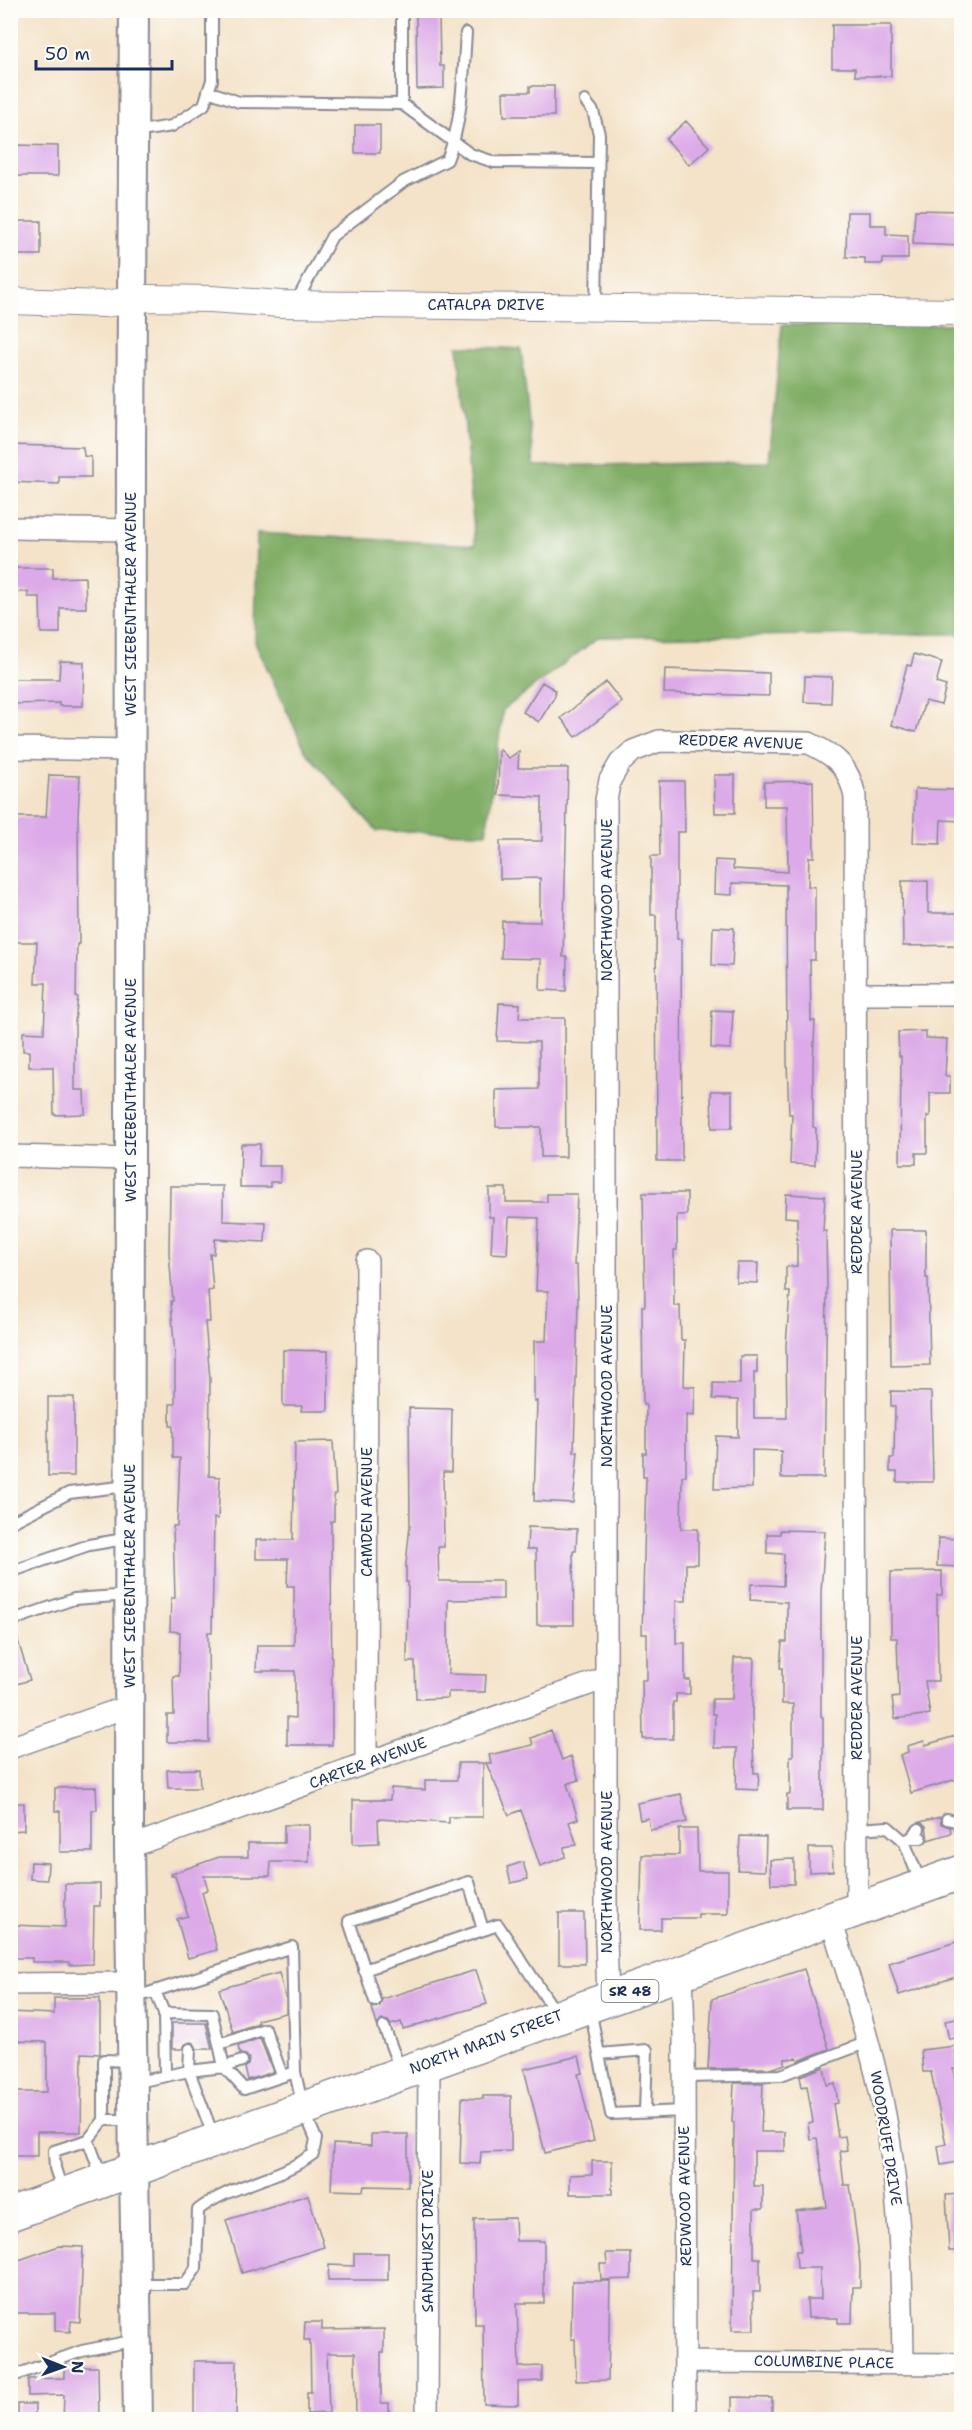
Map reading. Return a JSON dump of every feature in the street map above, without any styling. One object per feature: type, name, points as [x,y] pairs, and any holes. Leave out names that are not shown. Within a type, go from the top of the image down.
[{"type":"main road","name":"WEST SIEBENTHALER AVENUE","points":[[134,10],[129,1847],[139,1992],[132,2072],[138,2420]]},
{"type":"main road","name":"NORTH MAIN STREET","points":[[10,2214],[962,1872]]},
{"type":"street","name":"CATALPA DRIVE","points":[[10,301],[104,304],[148,298],[295,304],[962,312]]},
{"type":"street","points":[[10,528],[131,530]]},
{"type":"street","name":"REDDER AVENUE","points":[[612,774],[633,751],[659,741],[731,740],[809,743],[831,754],[849,776],[855,797],[856,1829],[844,1915]]},
{"type":"street","points":[[10,748],[131,750]]},
{"type":"street","name":"NORTHWOOD AVENUE","points":[[599,2002],[606,1938],[606,800],[612,774]]},
{"type":"street","points":[[856,994],[962,994]]},
{"type":"street","points":[[10,1156],[131,1159]]},
{"type":"street","name":"CAMDEN AVENUE","points":[[366,1764],[367,1261]]},
{"type":"street","name":"CARTER AVENUE","points":[[129,1847],[606,1678]]},
{"type":"street","points":[[10,1748],[129,1706]]},
{"type":"street","name":"WOODRUFF DRIVE","points":[[844,1915],[868,2042],[887,2126],[898,2207],[902,2269],[903,2363]]},
{"type":"street","name":"REDWOOD AVENUE","points":[[682,1973],[685,2420]]},
{"type":"street","points":[[10,1984],[139,1992]]},
{"type":"street","name":"SANDHURST DRIVE","points":[[416,2067],[427,2420]]},
{"type":"street","name":"COLUMBINE PLACE","points":[[686,2362],[962,2364]]},
{"type":"lane","points":[[134,132],[172,126],[204,105],[212,80],[212,10]]},
{"type":"lane","points":[[402,10],[402,104]]},
{"type":"lane","points":[[295,304],[332,236],[403,182],[447,160],[455,141],[462,96],[466,33]]},
{"type":"lane","points":[[208,92],[239,102],[402,104],[470,154],[494,162],[598,163]]},
{"type":"lane","points":[[585,101],[593,111],[599,134],[596,307]]},
{"type":"lane","points":[[10,1523],[69,1493],[130,1485]]},
{"type":"lane","points":[[10,1572],[89,1545],[130,1538]]},
{"type":"lane","points":[[10,1621],[74,1599],[130,1595]]},
{"type":"lane","points":[[856,1829],[888,1827],[914,1836],[922,1886]]},
{"type":"lane","points":[[375,2001],[350,1921],[469,1882],[483,1930]]},
{"type":"lane","points":[[364,1970],[498,1925],[558,2016]]},
{"type":"lane","points":[[137,2284],[185,2284],[196,2268],[198,2210],[243,2187],[296,2167],[313,2154],[316,2139],[303,2108],[295,2072],[292,1947],[139,1992]]},
{"type":"lane","points":[[139,1992],[164,2013],[190,2018],[212,2014],[224,2067],[244,2089],[295,2072]]},
{"type":"lane","points":[[599,2002],[599,2054],[611,2114],[684,2111]]},
{"type":"lane","points":[[164,2013],[165,2075]]},
{"type":"lane","points":[[384,2027],[416,2067]]},
{"type":"lane","points":[[219,2044],[265,2029],[270,2051],[282,2075]]},
{"type":"lane","points":[[684,2077],[781,2075],[868,2042]]},
{"type":"lane","points":[[189,2049],[189,2071],[214,2141]]},
{"type":"lane","points":[[599,2054],[646,2050],[645,2112]]},
{"type":"lane","points":[[64,2195],[55,2168],[54,2151],[88,2140],[104,2120],[104,2060],[132,2072],[165,2075],[224,2067],[242,2061]]},
{"type":"lane","points":[[104,2120],[134,2120]]},
{"type":"lane","points":[[88,2140],[103,2181]]},
{"type":"lane","points":[[10,2378],[82,2351],[138,2339]]},
{"type":"green space","points":[[955,324],[962,421],[961,634],[599,637],[503,710],[486,833],[377,831],[306,752],[255,642],[257,533],[475,545],[458,346],[521,349],[534,466],[769,462],[782,325]]},
{"type":"building","points":[[416,15],[439,15],[440,66],[444,66],[444,88],[417,89]]},
{"type":"building","points":[[832,25],[891,25],[891,76],[855,76],[855,68],[832,68]]},
{"type":"building","points":[[530,86],[554,86],[554,116],[504,116],[503,92],[530,92]]},
{"type":"building","points":[[686,121],[709,147],[689,165],[666,139]]},
{"type":"building","points":[[355,125],[380,125],[380,153],[355,153]]},
{"type":"building","points":[[15,145],[58,146],[58,176],[15,176]]},
{"type":"building","points":[[915,210],[962,211],[962,246],[913,244]]},
{"type":"building","points":[[847,212],[870,212],[870,225],[886,225],[886,234],[908,235],[908,259],[883,259],[883,264],[865,264],[865,258],[846,257]]},
{"type":"building","points":[[12,221],[41,221],[41,255],[12,255]]},
{"type":"building","points":[[10,445],[83,447],[84,456],[91,457],[91,477],[59,477],[59,484],[10,482]]},
{"type":"building","points":[[10,568],[53,568],[53,578],[85,577],[86,608],[60,608],[60,633],[41,633],[40,597],[28,597],[28,592],[10,592]]},
{"type":"building","points":[[914,654],[942,662],[936,683],[946,686],[941,705],[925,701],[916,732],[891,725],[907,665],[911,666]]},
{"type":"building","points":[[60,661],[84,662],[83,706],[59,706],[59,703],[10,704],[10,679],[59,679]]},
{"type":"building","points":[[665,669],[769,673],[769,696],[664,693]]},
{"type":"building","points":[[805,676],[832,677],[831,703],[804,702]]},
{"type":"building","points":[[542,682],[555,690],[555,696],[539,722],[523,712]]},
{"type":"building","points":[[606,682],[622,702],[576,737],[561,718]]},
{"type":"building","points":[[499,749],[509,758],[519,751],[518,768],[568,768],[563,957],[567,957],[566,991],[540,990],[541,959],[501,958],[502,921],[540,922],[540,878],[500,879],[500,841],[542,841],[542,797],[498,795]]},
{"type":"building","points":[[49,775],[80,776],[75,1090],[84,1090],[85,1114],[54,1115],[53,1067],[29,1067],[29,1051],[23,1051],[23,1032],[44,1033],[46,983],[35,983],[37,942],[10,942],[10,817],[46,817]]},
{"type":"building","points":[[714,775],[735,775],[735,813],[715,813]]},
{"type":"building","points":[[659,781],[684,781],[685,832],[677,832],[677,939],[681,939],[682,1161],[657,1161],[656,915],[651,915],[651,856],[660,856]]},
{"type":"building","points":[[813,781],[814,857],[809,857],[808,886],[815,887],[815,960],[810,960],[811,1021],[815,1021],[813,1127],[816,1128],[815,1165],[790,1164],[792,1114],[789,1114],[787,1062],[786,885],[732,883],[732,895],[714,894],[715,860],[733,861],[733,869],[788,872],[787,806],[764,806],[764,782]]},
{"type":"building","points":[[915,789],[962,790],[962,821],[941,820],[940,844],[913,843]]},
{"type":"building","points":[[902,881],[928,881],[928,913],[962,913],[962,945],[903,946]]},
{"type":"building","points":[[713,927],[734,928],[732,966],[712,965]]},
{"type":"building","points":[[499,1003],[520,1004],[519,1018],[565,1018],[566,1157],[541,1157],[541,1127],[496,1127],[496,1090],[539,1089],[539,1042],[497,1041]]},
{"type":"building","points":[[712,1010],[733,1011],[731,1049],[711,1048]]},
{"type":"building","points":[[926,1031],[926,1038],[947,1039],[945,1076],[950,1076],[950,1093],[930,1093],[930,1116],[927,1116],[927,1153],[916,1153],[916,1164],[900,1164],[901,1056],[899,1056],[898,1032]]},
{"type":"building","points":[[711,1091],[732,1091],[732,1128],[712,1128]]},
{"type":"building","points":[[241,1144],[260,1144],[259,1166],[280,1166],[280,1182],[270,1182],[270,1187],[240,1187]]},
{"type":"building","points":[[170,1186],[223,1186],[223,1221],[266,1223],[265,1242],[215,1239],[214,1254],[210,1254],[213,1290],[208,1291],[210,1322],[205,1322],[210,1379],[209,1476],[220,1477],[218,1519],[214,1518],[212,1632],[208,1632],[209,1742],[167,1742],[167,1715],[174,1715],[173,1676],[179,1676],[180,1632],[170,1631],[171,1598],[175,1598],[173,1526],[177,1526],[180,1458],[173,1458],[173,1426],[170,1426],[170,1404],[175,1404],[175,1358],[169,1253]]},
{"type":"building","points":[[489,1188],[506,1188],[506,1202],[547,1202],[547,1194],[577,1194],[574,1265],[577,1265],[578,1304],[574,1452],[578,1452],[573,1503],[534,1501],[537,1401],[534,1401],[534,1341],[546,1341],[548,1291],[536,1291],[539,1218],[509,1217],[507,1254],[491,1253],[493,1217],[489,1217]]},
{"type":"building","points":[[643,1193],[687,1193],[687,1215],[677,1215],[677,1250],[674,1250],[674,1306],[680,1306],[681,1340],[685,1340],[684,1386],[695,1387],[694,1416],[686,1415],[686,1476],[682,1476],[681,1529],[698,1529],[698,1564],[686,1564],[686,1601],[676,1601],[676,1643],[685,1643],[685,1680],[690,1680],[690,1694],[676,1694],[676,1702],[673,1702],[673,1739],[643,1739],[642,1680],[647,1680],[647,1634],[642,1634],[646,1477],[643,1477],[643,1453],[646,1453],[646,1405],[643,1405],[642,1306],[645,1306]]},
{"type":"building","points":[[786,1194],[825,1196],[823,1231],[826,1231],[827,1287],[824,1478],[781,1478],[781,1451],[752,1450],[752,1488],[714,1489],[716,1436],[738,1437],[738,1400],[713,1399],[713,1383],[740,1384],[740,1356],[757,1356],[757,1373],[754,1373],[754,1418],[787,1418],[786,1346],[790,1292],[786,1292],[786,1267],[797,1266],[797,1218],[785,1217]]},
{"type":"building","points":[[890,1230],[926,1230],[930,1365],[891,1366]]},
{"type":"building","points":[[737,1263],[758,1263],[757,1283],[736,1282]]},
{"type":"building","points":[[283,1350],[328,1351],[328,1411],[301,1411],[302,1406],[283,1406]]},
{"type":"building","points":[[891,1391],[931,1392],[933,1482],[897,1482],[897,1472],[890,1472],[890,1458],[894,1458],[895,1406],[891,1406]]},
{"type":"building","points":[[48,1397],[74,1397],[74,1476],[48,1476]]},
{"type":"building","points":[[409,1408],[452,1409],[451,1472],[443,1472],[444,1547],[438,1547],[439,1581],[503,1581],[503,1599],[448,1600],[448,1674],[486,1675],[485,1692],[448,1692],[448,1698],[416,1699],[415,1662],[407,1662],[408,1582],[406,1582],[406,1564],[410,1525]]},
{"type":"building","points":[[333,1441],[336,1494],[334,1494],[334,1521],[331,1521],[332,1745],[287,1745],[287,1717],[295,1718],[295,1671],[256,1671],[257,1645],[294,1645],[294,1586],[287,1586],[288,1559],[256,1559],[256,1540],[293,1540],[295,1442]]},
{"type":"building","points":[[528,1527],[577,1529],[576,1551],[573,1551],[574,1625],[537,1625],[536,1549],[527,1549]]},
{"type":"building","points":[[780,1530],[825,1531],[821,1593],[823,1810],[787,1810],[787,1794],[790,1794],[790,1756],[793,1756],[793,1704],[782,1704],[782,1668],[780,1668],[782,1642],[787,1642],[787,1602],[750,1600],[751,1584],[783,1586],[784,1554],[767,1553],[767,1534],[780,1534]]},
{"type":"building","points":[[938,1538],[962,1539],[962,1567],[937,1566]]},
{"type":"building","points":[[942,1571],[942,1595],[937,1595],[938,1681],[925,1681],[930,1714],[895,1719],[892,1698],[899,1697],[897,1638],[891,1638],[891,1572]]},
{"type":"building","points":[[10,1628],[14,1628],[30,1680],[10,1686]]},
{"type":"building","points":[[734,1658],[754,1658],[752,1714],[754,1773],[759,1773],[758,1790],[736,1789],[737,1748],[714,1748],[715,1714],[712,1714],[712,1699],[732,1699]]},
{"type":"building","points":[[551,1730],[562,1760],[571,1756],[579,1780],[567,1784],[578,1819],[569,1822],[577,1845],[564,1847],[565,1857],[540,1866],[521,1810],[509,1815],[486,1763],[491,1763],[489,1755],[533,1745],[531,1738]]},
{"type":"building","points":[[962,1734],[962,1764],[956,1765],[960,1778],[911,1793],[900,1755],[908,1752],[907,1746],[924,1741],[925,1745]]},
{"type":"building","points":[[458,1763],[483,1763],[483,1817],[449,1817],[449,1823],[378,1819],[379,1843],[353,1844],[353,1800],[390,1800],[391,1788],[425,1790],[425,1780],[457,1780]]},
{"type":"building","points":[[199,1769],[200,1788],[168,1788],[167,1770]]},
{"type":"building","points":[[96,1787],[97,1810],[92,1810],[92,1852],[60,1852],[60,1811],[55,1811],[55,1788]]},
{"type":"building","points":[[681,1794],[687,1822],[650,1830],[648,1818],[640,1820],[637,1803]]},
{"type":"building","points":[[10,1803],[24,1803],[24,1830],[10,1831]]},
{"type":"building","points":[[940,1817],[941,1824],[950,1827],[951,1833],[928,1840],[926,1826],[920,1822]]},
{"type":"building","points":[[284,1825],[309,1825],[309,1862],[271,1862],[270,1876],[204,1876],[208,1889],[202,1892],[217,1950],[188,1958],[177,1919],[188,1916],[175,1876],[171,1874],[219,1857],[248,1857],[248,1843],[284,1843]]},
{"type":"building","points":[[679,1829],[697,1829],[698,1871],[728,1871],[728,1914],[698,1914],[698,1918],[661,1918],[661,1930],[640,1930],[642,1855],[679,1855]]},
{"type":"building","points":[[740,1836],[766,1837],[765,1871],[738,1870]]},
{"type":"building","points":[[809,1848],[832,1848],[833,1871],[809,1872]]},
{"type":"building","points":[[794,1859],[794,1884],[771,1884],[770,1860]]},
{"type":"building","points":[[31,1862],[48,1863],[47,1880],[30,1879]]},
{"type":"building","points":[[523,1862],[528,1879],[511,1883],[507,1867]]},
{"type":"building","points":[[65,1884],[100,1884],[100,1906],[94,1906],[93,1964],[69,1965],[69,1962],[32,1962],[32,1958],[10,1958],[10,1925],[65,1927]]},
{"type":"building","points":[[559,1913],[584,1913],[585,1964],[559,1964]]},
{"type":"building","points":[[962,1940],[962,1975],[899,1995],[889,1963]]},
{"type":"building","points":[[804,1969],[829,2049],[798,2061],[797,2058],[785,2059],[785,2064],[774,2068],[708,2069],[712,1999]]},
{"type":"building","points":[[476,1970],[487,2004],[403,2029],[401,2022],[391,2025],[388,2021],[382,2020],[377,2025],[372,2008],[380,2006],[382,1999]]},
{"type":"building","points":[[279,1973],[286,1999],[286,2013],[257,2020],[258,2023],[233,2032],[219,1989]]},
{"type":"building","points":[[54,1998],[100,1998],[100,2054],[82,2053],[81,2132],[37,2132],[37,2156],[10,2156],[10,2092],[47,2092],[47,2042],[10,2041],[10,2012],[54,2014]]},
{"type":"building","points":[[962,2018],[962,2036],[949,2039],[945,2021]]},
{"type":"building","points":[[172,2023],[206,2023],[212,2049],[197,2049],[194,2043],[190,2042],[182,2049],[172,2049]]},
{"type":"building","points":[[260,2038],[273,2072],[248,2080],[245,2068],[249,2059],[246,2055],[240,2054],[238,2046]]},
{"type":"building","points":[[955,2046],[957,2069],[953,2069],[962,2117],[962,2161],[941,2165],[938,2146],[946,2144],[931,2072],[923,2072],[921,2050]]},
{"type":"building","points":[[579,2056],[583,2073],[578,2074],[594,2141],[545,2153],[524,2069]]},
{"type":"building","points":[[824,2067],[827,2085],[835,2083],[838,2103],[833,2104],[838,2137],[845,2136],[847,2150],[840,2151],[844,2185],[850,2185],[860,2264],[860,2287],[853,2287],[852,2323],[838,2323],[838,2318],[808,2318],[807,2299],[821,2299],[820,2268],[797,2268],[796,2251],[801,2251],[796,2211],[827,2207],[817,2138],[810,2139],[808,2123],[813,2122],[807,2086],[802,2087],[800,2076]]},
{"type":"building","points":[[734,2083],[763,2083],[761,2132],[785,2132],[785,2151],[754,2151],[754,2186],[763,2186],[763,2209],[754,2209],[754,2258],[760,2258],[760,2292],[753,2292],[754,2330],[732,2330]]},
{"type":"building","points":[[483,2096],[511,2096],[511,2151],[481,2152],[480,2164],[460,2163],[462,2098],[483,2099]]},
{"type":"building","points":[[371,2134],[408,2134],[408,2187],[364,2186],[363,2191],[331,2190],[333,2144],[371,2146]]},
{"type":"building","points":[[592,2161],[612,2161],[612,2194],[570,2194],[570,2175],[592,2174]]},
{"type":"building","points":[[962,2194],[962,2251],[949,2251],[946,2195]]},
{"type":"building","points":[[308,2195],[324,2247],[242,2273],[226,2220]]},
{"type":"building","points":[[515,2218],[516,2241],[544,2241],[544,2303],[517,2303],[519,2367],[542,2366],[542,2381],[518,2382],[518,2405],[484,2404],[483,2324],[475,2324],[474,2219]]},
{"type":"building","points":[[59,2246],[83,2247],[80,2322],[71,2321],[70,2332],[55,2331],[55,2313],[10,2313],[10,2263]]},
{"type":"building","points":[[354,2253],[388,2253],[388,2280],[328,2280],[329,2265],[354,2266]]},
{"type":"building","points":[[606,2253],[631,2253],[631,2279],[601,2280],[600,2264],[607,2264]]},
{"type":"building","points":[[572,2281],[610,2281],[608,2380],[576,2381],[575,2339],[571,2339]]},
{"type":"building","points":[[305,2322],[322,2322],[322,2330],[384,2329],[384,2352],[381,2352],[381,2403],[389,2403],[389,2420],[356,2420],[355,2353],[327,2353],[329,2413],[307,2414],[307,2392],[311,2392],[310,2340],[304,2340]]},
{"type":"building","points":[[194,2361],[237,2361],[236,2420],[194,2420]]},
{"type":"building","points":[[64,2367],[98,2367],[99,2420],[63,2420],[64,2395],[28,2396],[28,2379],[64,2378]]},
{"type":"building","points":[[732,2397],[772,2398],[772,2420],[732,2419]]},
{"type":"building","points":[[18,2404],[35,2404],[35,2420],[18,2420]]}]
